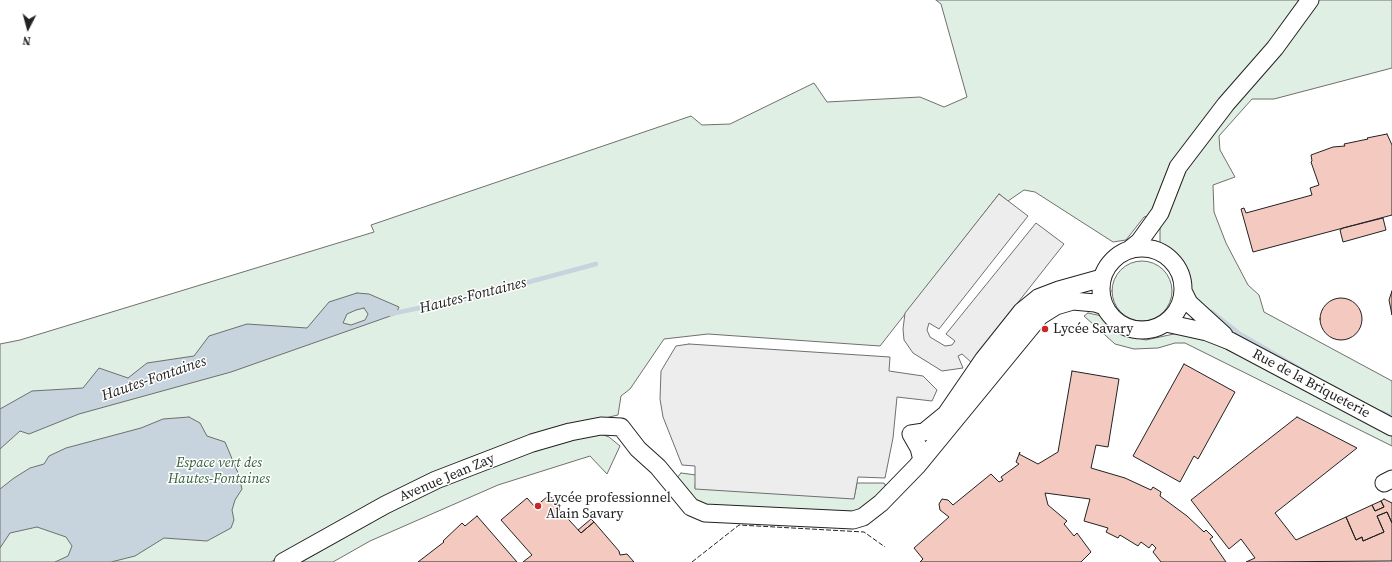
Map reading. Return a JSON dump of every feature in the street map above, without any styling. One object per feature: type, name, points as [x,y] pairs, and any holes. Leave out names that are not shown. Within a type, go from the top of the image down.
[{"type":"street","points":[[1129,250],[1146,249],[1163,254],[1177,267],[1180,274],[1183,291],[1178,309],[1166,323],[1150,330],[1131,329],[1115,321],[1104,306],[1102,297],[1102,278],[1115,258],[1139,242],[1160,213],[1178,168],[1213,120],[1275,48],[1310,0]]},
{"type":"street","points":[[1160,213],[1158,238],[1163,254]]},
{"type":"street","points":[[922,460],[919,448],[911,434],[924,432],[946,414],[984,360],[1022,311],[1038,298],[1102,278]]},
{"type":"street","name":"Rue de la Briqueterie","points":[[1183,291],[1189,303],[1230,341]]},
{"type":"street","points":[[922,460],[1040,316],[1056,306],[1073,301],[1096,303],[1104,306]]},
{"type":"street","name":"Rue de la Briqueterie","points":[[1166,323],[1207,332],[1230,341],[1392,427]]},
{"type":"street","name":"Avenue Jean Zay","points":[[283,562],[385,505],[436,480],[532,443],[570,432],[601,426],[621,427],[638,449],[658,467],[691,507],[705,513],[853,520],[863,517],[881,503],[922,460]]},
{"type":"green space","name":"Espace vert des Hautes-Fontaines","points":[[936,0],[1392,0],[1392,68],[1274,99],[1252,99],[1219,136],[1220,150],[1235,177],[1213,185],[1214,212],[1226,243],[1248,285],[1259,295],[1264,312],[1392,381],[1392,420],[1257,348],[1221,324],[1183,291],[1180,274],[1172,261],[1163,254],[1160,246],[1160,213],[1144,217],[1126,240],[1113,242],[1035,192],[1024,190],[1008,201],[999,194],[880,346],[708,334],[664,339],[630,389],[621,396],[618,415],[531,435],[463,460],[342,520],[271,562],[0,562],[0,344],[20,340],[374,232],[371,225],[691,116],[702,125],[730,124],[814,83],[827,102],[920,97],[944,107],[967,97],[941,4]]},
{"type":"green space","points":[[1142,261],[1159,266],[1167,274],[1172,291],[1167,308],[1159,316],[1142,321],[1125,316],[1117,308],[1112,291],[1117,274],[1125,266]]},
{"type":"green space","points":[[1088,313],[1102,316],[1122,334],[1146,340],[1183,332],[1201,333],[1215,344],[1249,360],[1392,436],[1392,446],[1185,343],[1175,343],[1158,348],[1134,349],[1115,344],[1084,316]]},
{"type":"green space","points":[[601,434],[609,437],[620,446],[607,474],[590,456],[498,485],[370,541],[333,562],[301,562],[419,496],[473,472],[578,437]]},
{"type":"green space","points":[[681,473],[696,475],[695,488],[854,498],[857,483],[883,483],[885,484],[886,490],[857,512],[720,506],[699,504],[675,480]]},
{"type":"shaded area","points":[[999,194],[1028,216],[939,329],[929,323],[927,330],[930,337],[945,346],[952,345],[955,341],[946,334],[1036,223],[1064,244],[971,362],[962,354],[958,356],[963,368],[942,371],[913,353],[904,340],[903,329],[905,313]]},
{"type":"shaded area","points":[[689,344],[890,357],[889,371],[923,376],[937,390],[932,401],[897,397],[893,438],[885,478],[858,477],[854,499],[695,489],[695,466],[682,465],[663,417],[660,399],[661,371],[676,346]]},
{"type":"water","points":[[357,293],[369,294],[399,307],[396,314],[231,372],[79,414],[29,434],[20,431],[0,449],[0,409],[32,391],[83,388],[99,368],[128,378],[147,363],[194,356],[209,336],[247,324],[307,328],[329,302]],"holes":[[[364,308],[368,314],[365,320],[351,325],[343,323],[347,314],[356,310]]]},
{"type":"water","points":[[189,417],[200,423],[207,436],[225,442],[238,473],[242,489],[235,500],[232,510],[234,520],[231,528],[207,541],[164,538],[135,556],[111,562],[55,562],[68,556],[72,546],[66,537],[37,527],[10,533],[0,548],[0,489],[14,478],[30,468],[44,464],[49,456],[66,448],[141,428],[163,419]]},
{"type":"building","points":[[1387,134],[1392,145],[1392,215],[1253,252],[1241,209],[1244,208],[1246,213],[1312,195],[1310,188],[1319,185],[1311,162],[1311,155],[1333,147],[1345,146],[1344,144]]},
{"type":"building","points":[[1383,218],[1386,230],[1343,242],[1340,230],[1343,228]]},
{"type":"building","points":[[1392,291],[1392,315],[1389,300]]},
{"type":"building","points":[[1337,298],[1345,298],[1353,301],[1359,307],[1362,319],[1359,331],[1353,337],[1345,340],[1337,340],[1329,337],[1323,331],[1320,323],[1320,315],[1323,307],[1329,301]]},
{"type":"building","points":[[1184,364],[1235,392],[1198,459],[1194,456],[1180,482],[1133,456]]},
{"type":"building","points":[[1072,371],[1119,379],[1108,447],[1096,445],[1091,468],[1125,478],[1151,490],[1153,487],[1161,492],[1160,496],[1187,516],[1204,532],[1206,530],[1213,537],[1210,539],[1226,562],[1161,562],[1153,552],[1156,548],[1152,544],[1149,548],[1141,542],[1138,546],[1120,535],[1118,538],[1106,532],[1108,528],[1084,521],[1090,499],[1045,493],[1048,505],[1067,521],[1064,524],[1074,536],[1077,533],[1091,552],[1081,562],[920,562],[923,559],[914,548],[949,517],[940,510],[939,504],[942,499],[948,500],[953,505],[991,474],[999,482],[1003,480],[1001,477],[1019,464],[1016,462],[1019,454],[1038,464],[1058,452]]},
{"type":"building","points":[[1297,417],[1357,448],[1275,513],[1296,540],[1346,517],[1356,540],[1362,537],[1363,541],[1384,532],[1377,516],[1387,512],[1392,523],[1392,561],[1246,562],[1255,558],[1241,539],[1229,549],[1191,500]]},
{"type":"building","points":[[548,496],[554,499],[556,505],[560,505],[559,509],[581,533],[594,522],[619,551],[620,555],[627,554],[634,562],[523,562],[532,555],[501,520],[527,498],[535,507]]},
{"type":"building","points":[[1384,499],[1392,503],[1392,523],[1387,512],[1377,516],[1384,532],[1363,541],[1362,537],[1356,540],[1346,517],[1372,505],[1375,511],[1384,507],[1381,501]]},
{"type":"building","points":[[1381,501],[1384,507],[1375,511],[1372,505]]},
{"type":"building","points":[[477,516],[517,562],[418,562],[444,542],[443,541],[462,523],[465,526]]},
{"type":"building","points":[[591,519],[594,522],[581,533],[578,530]]},
{"type":"waterway","name":"Hautes-Fontaines","points":[[390,314],[473,297],[596,264]]},
{"type":"waterway","points":[[1212,312],[1240,334],[1307,373]]},
{"type":"waterway","points":[[1381,412],[1392,417]]},
{"type":"fence","points":[[692,562],[739,525],[864,532],[885,547]]},
{"type":"place","name":"Lycée Savary","points":[[1045,329]]},
{"type":"place","name":"Lycée professionnel Alain Savary","points":[[538,506]]}]
